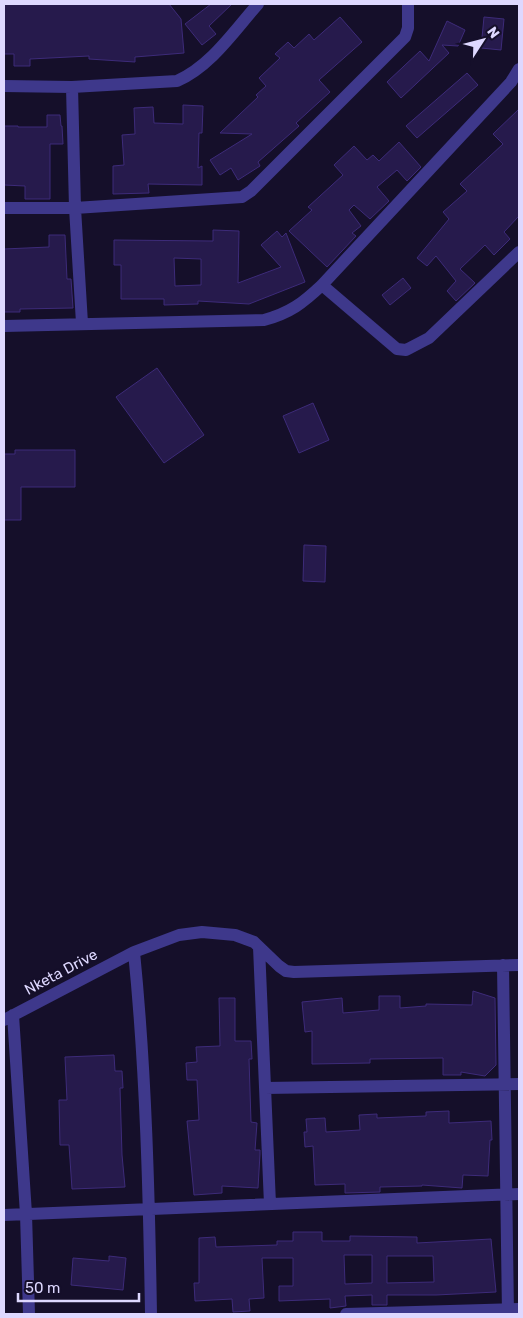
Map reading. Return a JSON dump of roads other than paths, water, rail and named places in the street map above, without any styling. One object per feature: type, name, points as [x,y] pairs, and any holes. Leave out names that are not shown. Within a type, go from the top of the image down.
[{"type":"street","points":[[4,86],[72,87],[177,81],[204,65],[258,4]]},
{"type":"street","points":[[4,208],[75,208],[242,197],[405,36],[408,28],[408,4]]},
{"type":"street","points":[[4,326],[264,320],[286,313],[304,303],[322,285],[511,82],[519,69]]},
{"type":"street","points":[[72,87],[75,208],[82,323]]},
{"type":"street","points":[[322,285],[397,349],[406,350],[429,338],[519,252]]},
{"type":"street","name":"Nketa Drive","points":[[8,1018],[134,952],[179,935],[202,932],[235,935],[254,942],[279,966],[294,972],[519,965]]},
{"type":"street","points":[[259,947],[270,1204]]},
{"type":"street","points":[[134,952],[140,1010],[150,1209],[151,1314]]},
{"type":"street","points":[[346,1314],[512,1311],[506,1195],[503,966]]},
{"type":"street","points":[[8,1018],[26,1214],[29,1314]]},
{"type":"street","points":[[265,1088],[519,1084]]},
{"type":"street","points":[[4,1215],[519,1194]]}]
